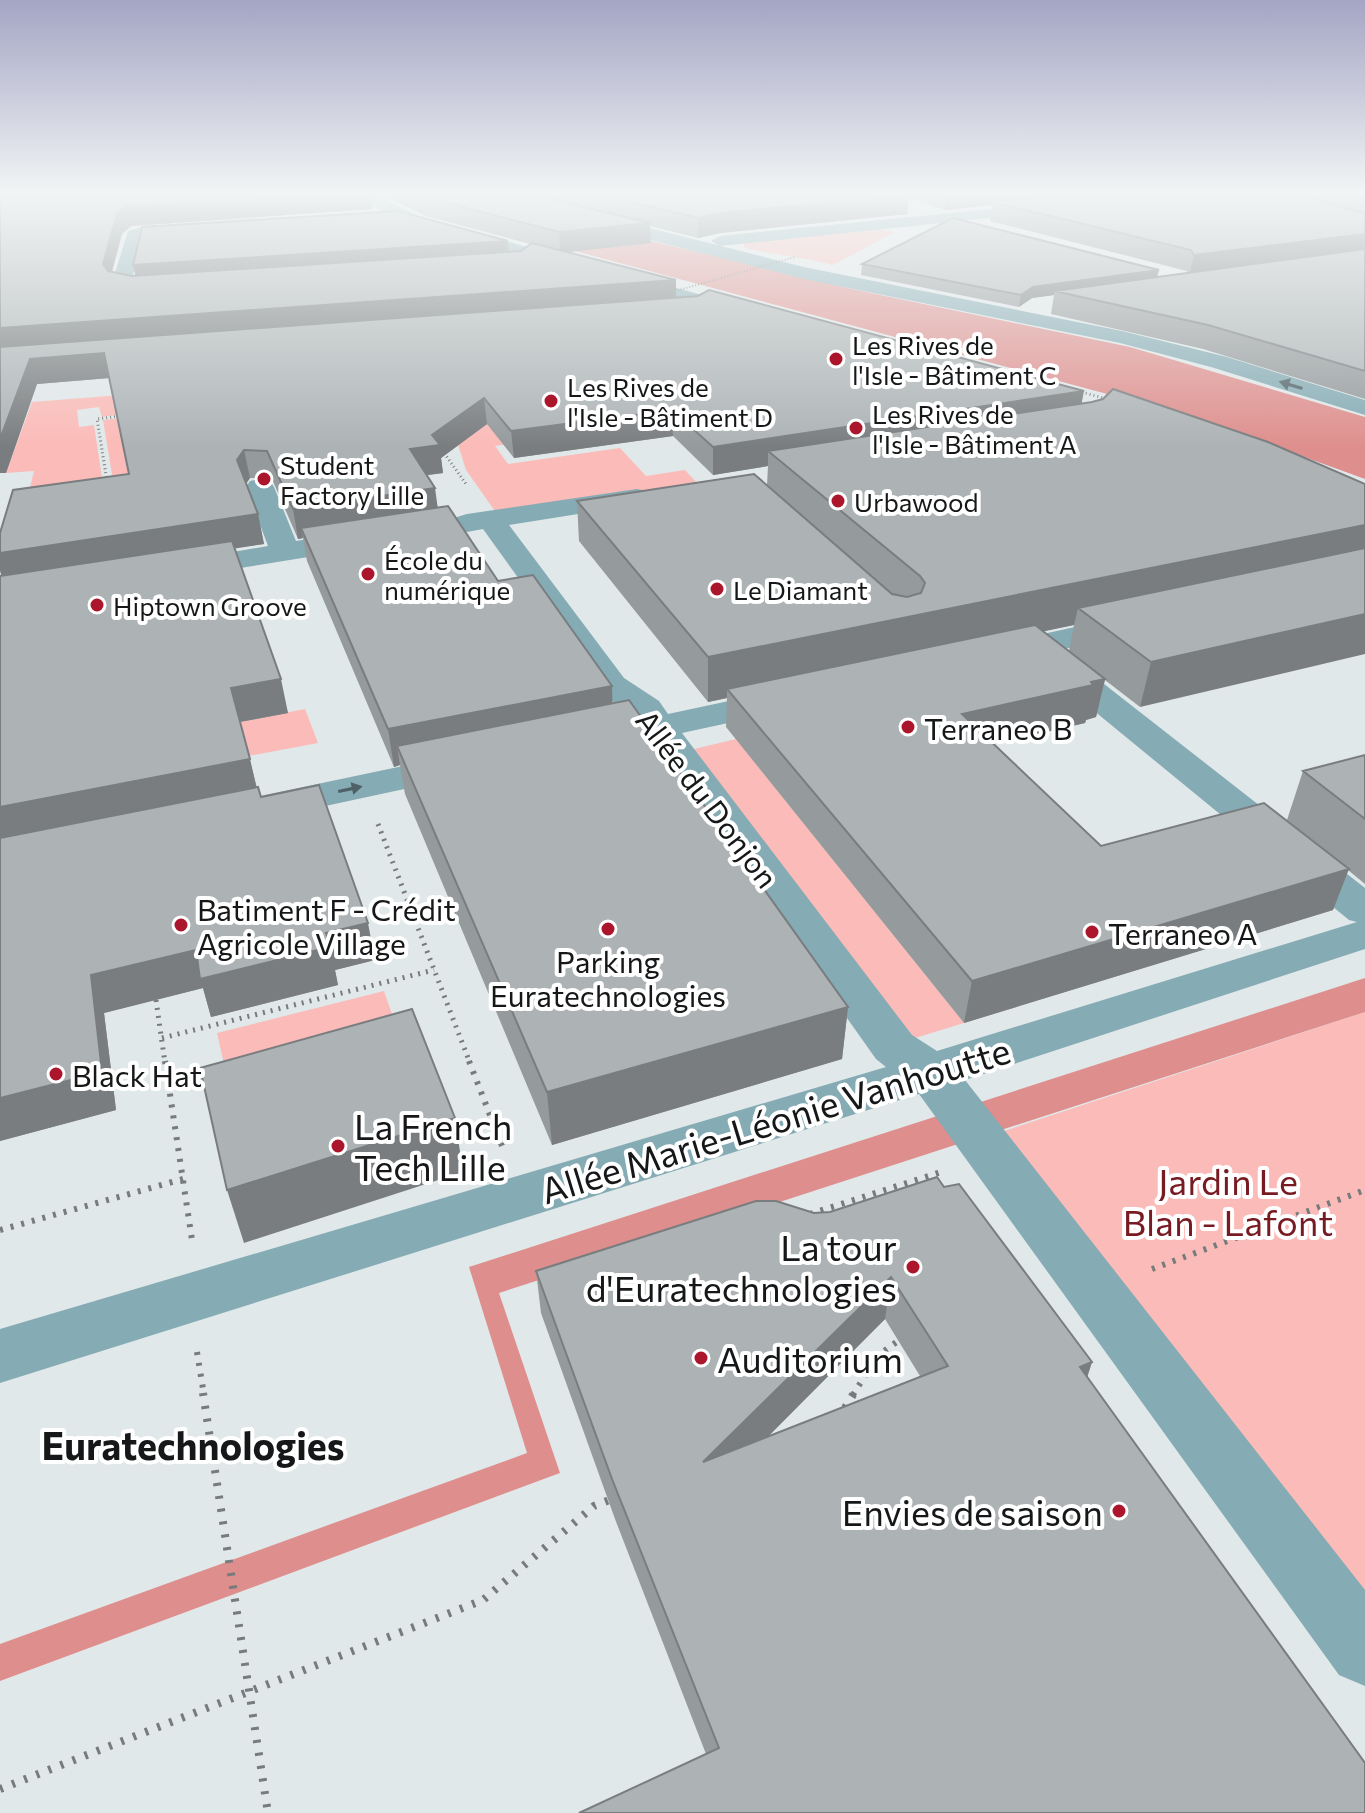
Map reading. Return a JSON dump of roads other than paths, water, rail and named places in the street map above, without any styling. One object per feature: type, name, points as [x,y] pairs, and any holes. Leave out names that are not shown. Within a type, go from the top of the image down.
[{"type":"street","points":[[123,279],[121,286],[138,289],[185,285]]},
{"type":"street","points":[[621,279],[762,317]]},
{"type":"street","points":[[833,279],[1163,347],[1365,408]]},
{"type":"street","points":[[1006,312],[1063,302]]},
{"type":"street","points":[[670,303],[715,305]]},
{"type":"street","points":[[260,487],[285,552]]},
{"type":"street","points":[[432,528],[661,494]]},
{"type":"street","name":"Allée du Donjon","points":[[491,520],[612,685],[646,709],[894,1047],[966,1118],[1365,1649]]},
{"type":"street","points":[[150,573],[389,535]]},
{"type":"street","points":[[960,663],[1155,620]]},
{"type":"street","points":[[1034,645],[1365,910]]},
{"type":"street","points":[[597,739],[823,692]]},
{"type":"street","points":[[227,815],[364,786],[432,783],[489,761]]},
{"type":"street","name":"Allée Marie-Léonie Vanhoutte","points":[[0,1356],[522,1197],[966,1118],[1365,934]]},
{"type":"place","name":"Les Rives de l'Isle - Bâtiment C","points":[[836,359]]},
{"type":"place","name":"Les Rives de l'Isle - Bâtiment D","points":[[551,401]]},
{"type":"place","name":"Les Rives de l'Isle - Bâtiment A","points":[[856,428]]},
{"type":"place","name":"Student Factory Lille","points":[[264,479]]},
{"type":"place","name":"Urbawood","points":[[838,501]]},
{"type":"place","name":"École du numérique","points":[[368,574]]},
{"type":"place","name":"Le Diamant","points":[[717,589]]},
{"type":"place","name":"Hiptown Groove","points":[[97,605]]},
{"type":"place","name":"Terraneo B","points":[[908,727]]},
{"type":"place","name":"Batiment F - Crédit Agricole Village","points":[[181,925]]},
{"type":"place","name":"Parking Euratechnologies","points":[[608,929]]},
{"type":"place","name":"Terraneo A","points":[[1092,932]]},
{"type":"place","name":"Black Hat","points":[[56,1074]]},
{"type":"place","name":"La French Tech Lille","points":[[338,1146]]},
{"type":"place","name":"La tour d'Euratechnologies","points":[[913,1267]]},
{"type":"place","name":"Auditorium","points":[[701,1358]]},
{"type":"place","name":"Envies de saison","points":[[1119,1511]]},
{"type":"district","name":"Euratechnologies","points":[[193,1444]]},
{"type":"park label","name":"Jardin Le Blan - Lafont","points":[[1228,1200]]}]
